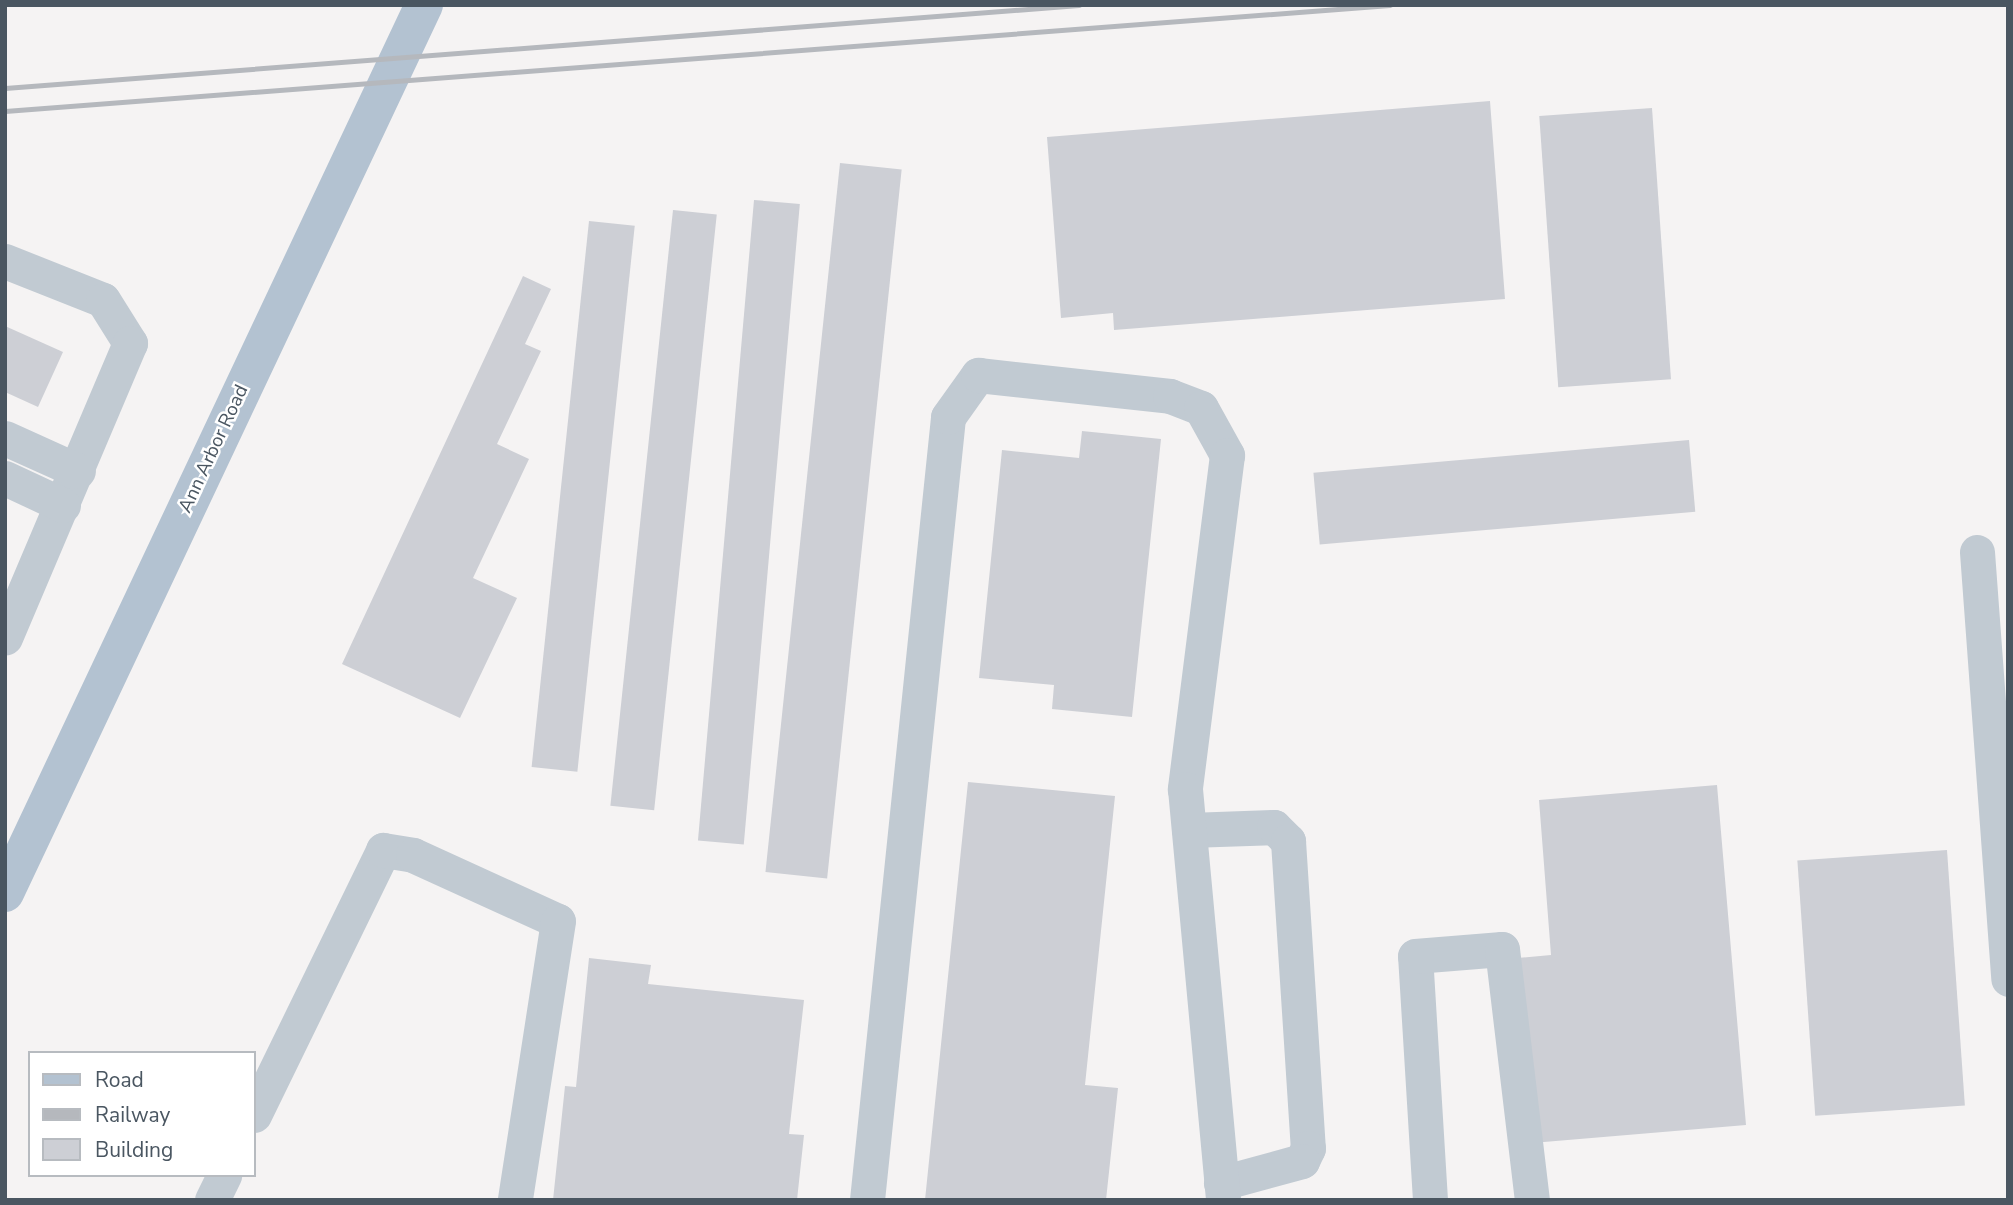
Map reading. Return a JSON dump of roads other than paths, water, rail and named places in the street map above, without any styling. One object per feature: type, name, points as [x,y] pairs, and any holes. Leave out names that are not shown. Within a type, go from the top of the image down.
[{"type":"main road","name":"Ann Arbor Road","points":[[5,893],[424,5]]},
{"type":"lane","points":[[5,261],[103,300],[130,343],[64,505],[7,630]]},
{"type":"lane","points":[[867,1200],[948,417],[978,375],[1170,396],[1201,408],[1227,455],[1185,789],[1222,1192],[1302,1161],[1308,1148],[1288,841],[1274,827],[1189,830]]},
{"type":"lane","points":[[5,438],[78,471]]},
{"type":"lane","points":[[5,478],[64,505]]},
{"type":"lane","points":[[1978,552],[2008,979]]},
{"type":"lane","points":[[256,1111],[383,850],[413,855],[558,921],[515,1200]]},
{"type":"lane","points":[[1430,1200],[1415,956],[1502,949],[1532,1200]]},
{"type":"lane","points":[[212,1200],[223,1177]]},
{"type":"railway","points":[[5,88],[1079,5]]},
{"type":"railway","points":[[5,111],[1390,5]]}]
